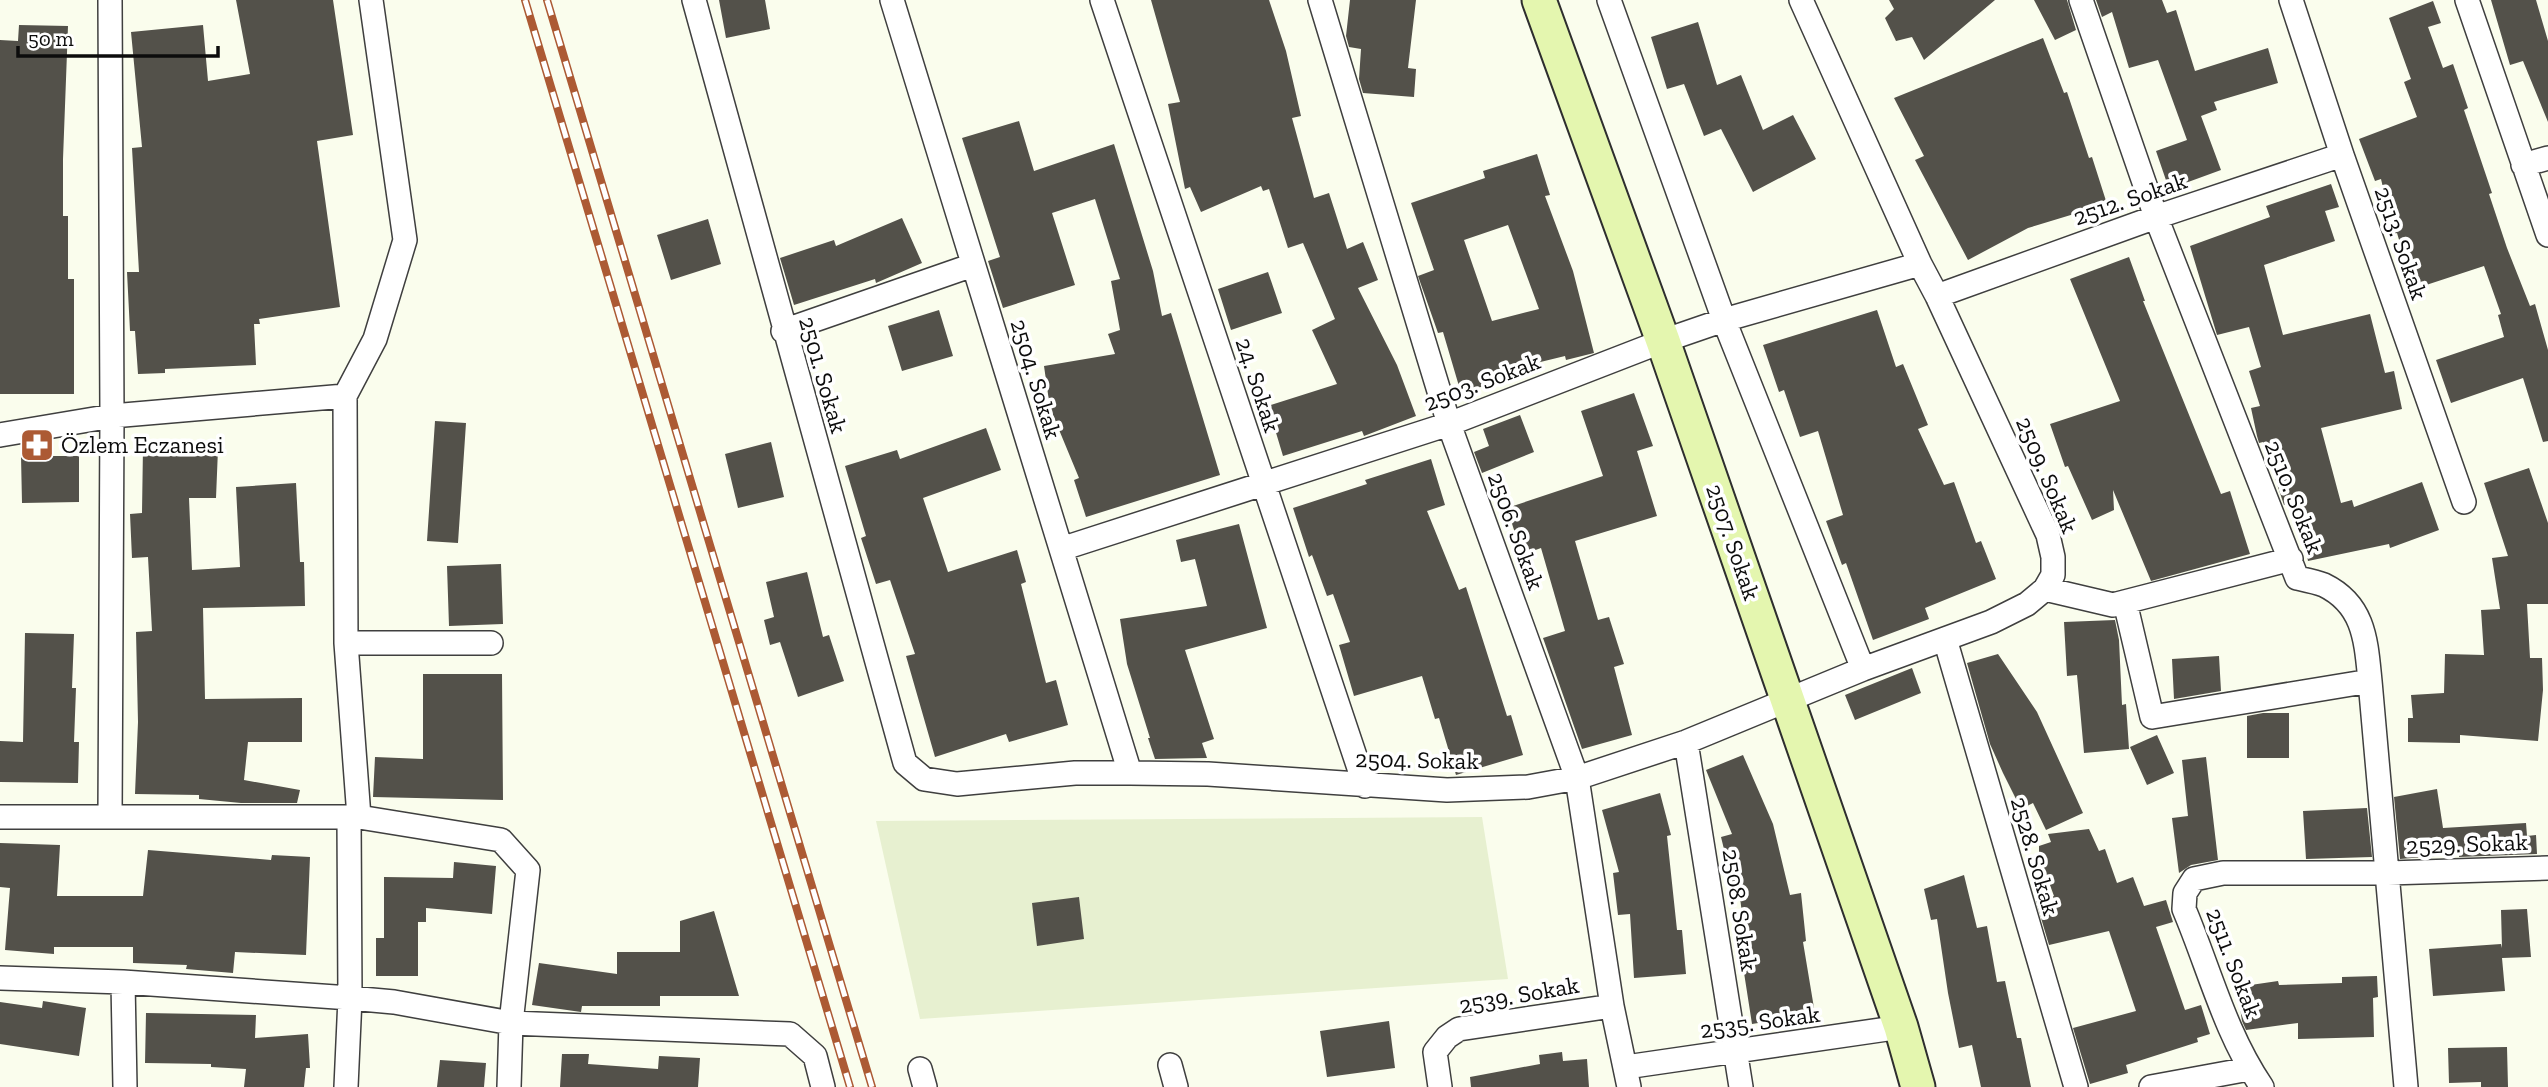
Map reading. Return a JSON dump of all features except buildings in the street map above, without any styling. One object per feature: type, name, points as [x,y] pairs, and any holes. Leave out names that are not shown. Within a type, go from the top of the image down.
[{"type":"street","points":[[110,0],[110,817]]},
{"type":"street","points":[[346,1087],[354,817],[346,643],[345,396],[375,339],[405,240],[371,0]]},
{"type":"street","name":"2501. Sokak","points":[[694,0],[783,331],[905,763]]},
{"type":"street","name":"2504. Sokak","points":[[892,0],[1130,773]]},
{"type":"street","name":"24. Sokak","points":[[1102,0],[1365,786]]},
{"type":"street","name":"2506. Sokak","points":[[1320,0],[1449,424],[1577,778],[1612,1006],[1627,1077]]},
{"type":"street","name":"2507. Sokak","points":[[1539,0],[1663,341],[1788,699],[1901,1027],[1918,1087]]},
{"type":"street","points":[[1609,0],[1724,320],[1863,669]]},
{"type":"street","name":"2509. Sokak","points":[[1801,0],[1920,264],[2048,535],[2053,557],[2053,575],[2045,589]]},
{"type":"street","name":"2510. Sokak","points":[[2081,0],[2156,217],[2297,578],[2324,585],[2344,599],[2359,617],[2366,642],[2370,681],[2406,1087]]},
{"type":"street","name":"2513. Sokak","points":[[2291,0],[2342,155],[2464,502]]},
{"type":"street","points":[[2467,0],[2548,235]]},
{"type":"street","name":"2512. Sokak","points":[[1937,296],[2156,217],[2342,155]]},
{"type":"street","points":[[2523,165],[2548,158]]},
{"type":"street","name":"2503. Sokak","points":[[1061,549],[1449,424],[1724,320],[1920,264]]},
{"type":"street","points":[[783,331],[973,265]]},
{"type":"street","points":[[0,435],[112,416],[345,396]]},
{"type":"street","points":[[1577,778],[1686,742],[1863,669],[1991,622],[2027,604],[2045,589],[2113,605],[2291,559]]},
{"type":"street","points":[[2126,602],[2152,717],[2370,681]]},
{"type":"street","name":"2528. Sokak","points":[[1945,639],[2076,1087]]},
{"type":"street","points":[[346,643],[491,643]]},
{"type":"street","name":"2508. Sokak","points":[[1686,742],[1741,1087]]},
{"type":"street","name":"2504. Sokak","points":[[905,763],[923,779],[957,784],[1075,773],[1130,773],[1208,774],[1447,790],[1528,787],[1577,778]]},
{"type":"street","points":[[0,817],[354,817],[501,840],[528,870],[511,1023],[509,1087]]},
{"type":"street","name":"2529. Sokak","points":[[2388,873],[2548,868]]},
{"type":"street","name":"2511. Sokak","points":[[2255,1078],[2233,1037],[2185,909],[2185,893],[2194,879],[2223,873],[2388,873]]},
{"type":"street","points":[[0,978],[123,982],[350,998],[394,1002],[511,1023],[790,1034],[815,1056],[823,1087]]},
{"type":"street","points":[[123,982],[125,1087]]},
{"type":"street","name":"2539. Sokak","points":[[1440,1087],[1435,1052],[1447,1037],[1459,1029],[1612,1006]]},
{"type":"street","name":"2535. Sokak","points":[[1627,1077],[1736,1052],[1901,1027]]},
{"type":"street","points":[[2151,1087],[2255,1078]]},
{"type":"green space","points":[[1482,817],[1508,979],[920,1019],[876,821]]},
{"type":"railway","points":[[525,0],[850,1087]]},
{"type":"railway","points":[[547,0],[872,1087]]},
{"type":"place","name":"Özlem Eczanesi","points":[[37,445]]}]
